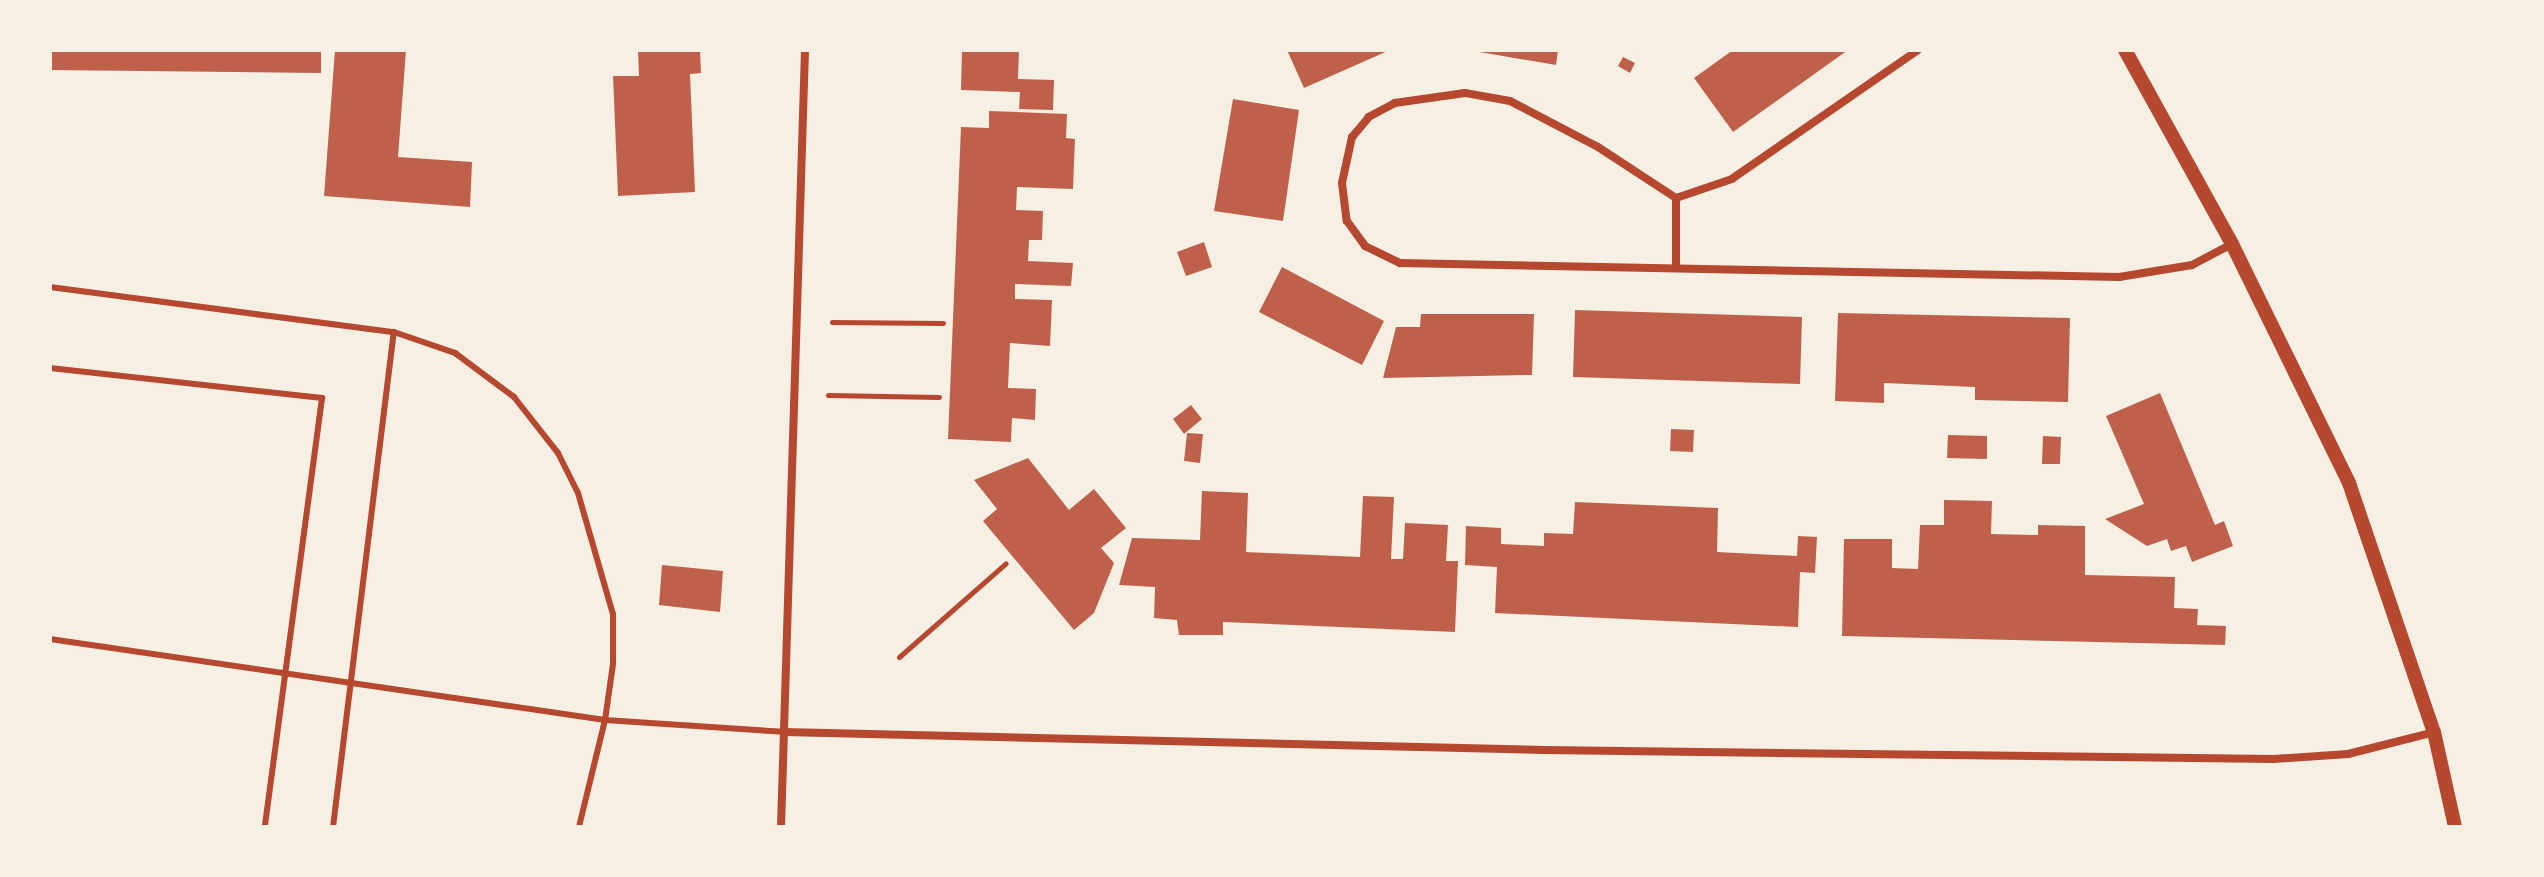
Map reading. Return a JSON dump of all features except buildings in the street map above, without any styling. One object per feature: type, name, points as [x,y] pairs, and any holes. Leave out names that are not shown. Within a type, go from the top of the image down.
[{"type":"street","points":[[781,827],[805,50]]},
{"type":"street","points":[[1676,198],[1732,179],[1918,50]]},
{"type":"street","points":[[2125,50],[2232,244],[2349,483],[2434,732],[2455,827]]},
{"type":"street","points":[[1676,198],[1551,119],[1510,101],[1465,93],[1395,103],[1369,117],[1352,137],[1344,159],[1347,221],[1365,246],[1400,263],[2119,277],[2192,265],[2232,244]]},
{"type":"street","points":[[1676,198],[1676,267]]},
{"type":"street","points":[[784,732],[1544,750],[2273,759],[2348,754],[2434,732]]},
{"type":"lane","points":[[50,287],[394,332],[427,340],[485,372],[514,397],[558,453],[593,536],[613,614],[613,664],[605,720],[579,827]]},
{"type":"lane","points":[[333,827],[394,332]]},
{"type":"lane","points":[[50,368],[322,398],[288,673],[265,827]]},
{"type":"lane","points":[[50,639],[605,720],[784,732]]},
{"type":"path","points":[[797,322],[943,323]]},
{"type":"path","points":[[795,395],[939,397]]},
{"type":"path","points":[[899,657],[1006,563]]}]
